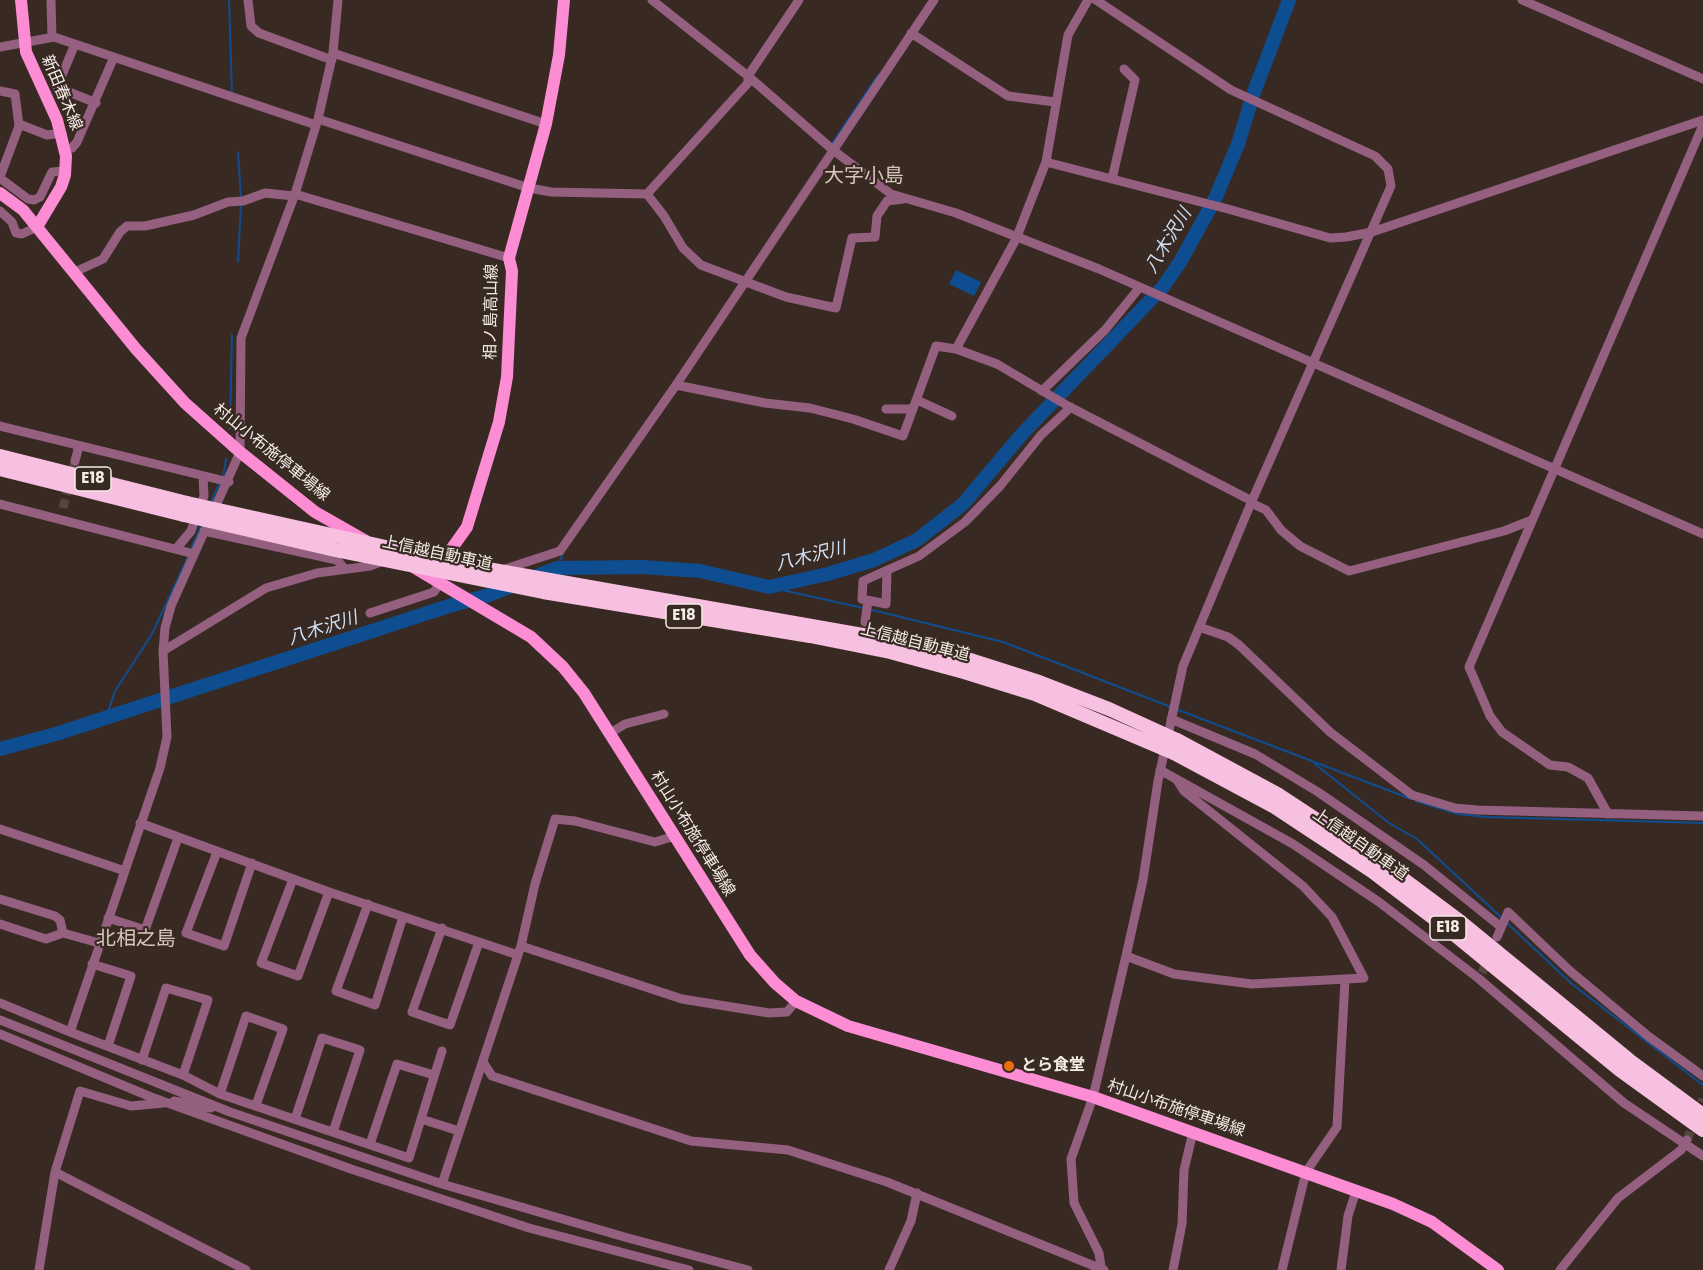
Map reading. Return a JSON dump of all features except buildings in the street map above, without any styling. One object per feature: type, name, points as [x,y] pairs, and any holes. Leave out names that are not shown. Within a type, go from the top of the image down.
[{"type":"highway","name":"上信越自動車道","points":[[0,456],[334,550],[521,588],[810,636],[890,652],[1035,694],[1175,746],[1280,795],[1378,860],[1457,919],[1629,1060],[1703,1115]]},
{"type":"highway","name":"上信越自動車道","points":[[0,469],[185,509]]},
{"type":"highway","name":"上信越自動車道","points":[[1175,746],[1341,849],[1409,898],[1620,1070],[1703,1131]]},
{"type":"main road","name":"新田春木線","points":[[21,0],[23,41],[62,133],[65,150],[66,171],[56,199],[37,227]]},
{"type":"main road","name":"相ノ島高山線","points":[[442,583],[455,546],[467,527],[499,422],[507,376],[512,271],[509,258],[517,220],[529,188],[546,124],[559,55],[564,0]]},
{"type":"main road","name":"村山小布施停車場線","points":[[0,193],[23,210],[136,349],[185,403],[240,452],[315,512],[442,583],[546,649],[584,693],[750,955],[775,983],[796,1001],[848,1026],[1093,1097],[1356,1191],[1432,1221],[1498,1270]]},
{"type":"street","points":[[51,0],[52,37]]},
{"type":"street","points":[[248,0],[251,26],[259,33],[546,124]]},
{"type":"street","points":[[70,1032],[160,768],[167,737],[163,651],[171,606],[191,553],[204,531],[224,481],[240,452],[241,338],[295,195],[317,122],[332,56],[338,0]]},
{"type":"street","points":[[652,0],[748,76],[882,189],[903,199],[956,213],[1179,303],[1703,534]]},
{"type":"street","points":[[0,47],[52,37],[529,188],[551,192],[647,194],[748,83],[748,76],[799,0]]},
{"type":"street","points":[[370,613],[434,592],[442,583],[560,551],[676,385],[934,0]]},
{"type":"street","points":[[956,350],[1016,238],[1046,162],[1059,73],[1068,35],[1088,0]]},
{"type":"street","points":[[1096,0],[1231,90],[1375,156],[1388,170],[1391,186],[1252,502],[1183,666],[1160,770],[1143,880],[1126,956],[1093,1097],[1071,1159],[1074,1203],[1099,1253],[1102,1268]]},
{"type":"street","points":[[1522,0],[1703,79]]},
{"type":"street","points":[[911,33],[1008,96],[1055,102]]},
{"type":"street","points":[[75,44],[57,87],[96,103]]},
{"type":"street","points":[[65,150],[72,148],[77,142],[96,103],[114,57]]},
{"type":"street","points":[[1112,179],[1135,80],[1124,69]]},
{"type":"street","points":[[0,91],[15,94],[19,124],[18,134],[0,178],[28,199],[34,200],[40,196],[52,172],[66,171]]},
{"type":"street","points":[[1046,162],[1228,208],[1330,238],[1372,232],[1703,122]]},
{"type":"street","points":[[1608,814],[1588,778],[1568,767],[1550,765],[1502,732],[1490,716],[1469,667],[1703,122]]},
{"type":"street","points":[[19,124],[47,135],[62,133]]},
{"type":"street","points":[[75,272],[103,260],[120,232],[127,226],[149,225],[265,193],[295,195],[509,258]]},
{"type":"street","points":[[647,194],[664,216],[683,249],[701,265],[786,297],[836,308],[852,238],[875,237],[877,216],[887,201],[903,199]]},
{"type":"street","points":[[0,211],[12,222],[16,233],[22,234],[37,227]]},
{"type":"street","points":[[1042,391],[1105,330],[1142,288]]},
{"type":"street","points":[[676,385],[765,404],[810,408],[853,419],[903,436],[936,346],[956,350],[997,364],[1070,407],[1252,502],[1266,510],[1281,530],[1300,546],[1350,571],[1504,531],[1532,520]]},
{"type":"street","points":[[886,409],[915,405],[952,416]]},
{"type":"street","points":[[886,571],[886,604],[862,599],[863,581],[919,556],[965,522],[1000,486],[1041,435],[1070,407]]},
{"type":"street","points":[[0,426],[224,481]]},
{"type":"street","points":[[75,461],[79,446]]},
{"type":"street","points":[[176,549],[191,531],[204,496],[203,476]]},
{"type":"street","points":[[0,504],[191,553]]},
{"type":"street","points":[[60,519],[63,508]]},
{"type":"street","points":[[204,531],[337,560],[345,569]]},
{"type":"street","points":[[163,651],[266,588],[317,573],[370,566],[394,556]]},
{"type":"street","points":[[865,622],[868,601]]},
{"type":"street","points":[[1199,627],[1228,637],[1239,645],[1330,732],[1412,795],[1455,808],[1703,816]]},
{"type":"street","points":[[609,734],[625,724],[664,714]]},
{"type":"street","points":[[1172,717],[1255,754],[1317,792],[1424,865],[1501,927]]},
{"type":"street","points":[[1160,770],[1293,844],[1380,902],[1480,975],[1624,1102],[1686,1142],[1703,1156]]},
{"type":"street","points":[[1126,956],[1174,974],[1252,984],[1364,978],[1332,917],[1287,870],[1184,791],[1175,778]]},
{"type":"street","points":[[442,1184],[520,951],[535,884],[555,819],[575,821],[655,842],[675,837]]},
{"type":"street","points":[[140,823],[403,917],[480,942],[520,951],[682,999],[769,1013],[787,1012],[796,1001]]},
{"type":"street","points":[[0,829],[125,871]]},
{"type":"street","points":[[108,918],[145,930],[178,838]]},
{"type":"street","points":[[217,852],[186,933],[225,946],[252,863]]},
{"type":"street","points":[[292,879],[261,963],[298,976],[329,892]]},
{"type":"street","points":[[0,899],[55,916],[60,920],[63,933]]},
{"type":"street","points":[[368,904],[336,991],[375,1005],[403,917]]},
{"type":"street","points":[[1497,937],[1508,912],[1570,971],[1648,1036],[1703,1076]]},
{"type":"street","points":[[0,924],[46,939],[63,933],[99,943]]},
{"type":"street","points":[[442,928],[412,1012],[450,1024],[480,942]]},
{"type":"street","points":[[92,964],[131,976],[108,1046]]},
{"type":"street","points":[[1282,1270],[1306,1172],[1337,1127],[1345,980]]},
{"type":"street","points":[[142,1060],[166,988],[208,1000],[183,1075]]},
{"type":"street","points":[[0,1003],[183,1075],[220,1094],[410,1158],[442,1051]]},
{"type":"street","points":[[220,1094],[246,1016],[283,1029],[256,1106]]},
{"type":"street","points":[[0,1020],[231,1112],[442,1184],[748,1270]]},
{"type":"street","points":[[0,1034],[166,1103],[529,1228],[689,1270]]},
{"type":"street","points":[[295,1119],[322,1038],[360,1050],[333,1132]]},
{"type":"street","points":[[483,1062],[492,1076],[691,1142],[788,1150],[917,1193],[1102,1268]]},
{"type":"street","points":[[370,1144],[397,1064],[434,1075]]},
{"type":"street","points":[[39,1270],[55,1172],[80,1091],[132,1106],[166,1103]]},
{"type":"street","points":[[151,1097],[231,1112]]},
{"type":"street","points":[[421,1119],[459,1131]]},
{"type":"street","points":[[1173,1270],[1182,1224],[1184,1170],[1193,1132]]},
{"type":"street","points":[[1560,1270],[1618,1198],[1686,1142]]},
{"type":"street","points":[[55,1172],[246,1270]]},
{"type":"street","points":[[1341,1270],[1348,1216],[1356,1191]]},
{"type":"street","points":[[889,1270],[911,1221],[917,1193]]},
{"type":"water","points":[[956,270],[981,282],[974,296],[949,284]]},
{"type":"waterway","points":[[229,0],[232,93]]},
{"type":"waterway","name":"八木沢川","points":[[0,749],[56,734],[489,595],[557,568],[642,567],[700,571],[769,587],[828,574],[874,560],[917,540],[963,504],[1022,434],[1163,287],[1180,262],[1215,199],[1238,144],[1254,92],[1289,0]]},
{"type":"waterway","points":[[831,145],[878,75]]},
{"type":"waterway","points":[[238,152],[241,198]]},
{"type":"waterway","points":[[238,262],[241,203]]},
{"type":"waterway","points":[[230,429],[232,335]]},
{"type":"waterway","points":[[223,477],[226,459]]},
{"type":"waterway","points":[[211,502],[220,482]]},
{"type":"waterway","points":[[190,551],[202,524]]},
{"type":"waterway","points":[[557,568],[563,554]]},
{"type":"waterway","points":[[106,718],[115,691],[152,634],[188,557]]},
{"type":"waterway","points":[[769,587],[863,608]]},
{"type":"waterway","points":[[868,609],[1003,642],[1171,707]]},
{"type":"waterway","points":[[1176,709],[1411,799]]},
{"type":"waterway","points":[[1315,764],[1389,823],[1417,839],[1502,918]]},
{"type":"waterway","points":[[1416,801],[1458,814],[1487,817],[1703,823]]},
{"type":"waterway","points":[[1506,922],[1572,984],[1703,1085]]},
{"type":"tunnel","points":[[63,508],[75,461]]},
{"type":"tunnel","points":[[1482,973],[1488,958]]},
{"type":"tunnel","points":[[1687,1140],[1703,1099]]},
{"type":"place","name":"とら食堂","points":[[1009,1066]]},
{"type":"district","name":"大字小島","points":[[864,177]]},
{"type":"district","name":"北相之島","points":[[136,940]]}]
